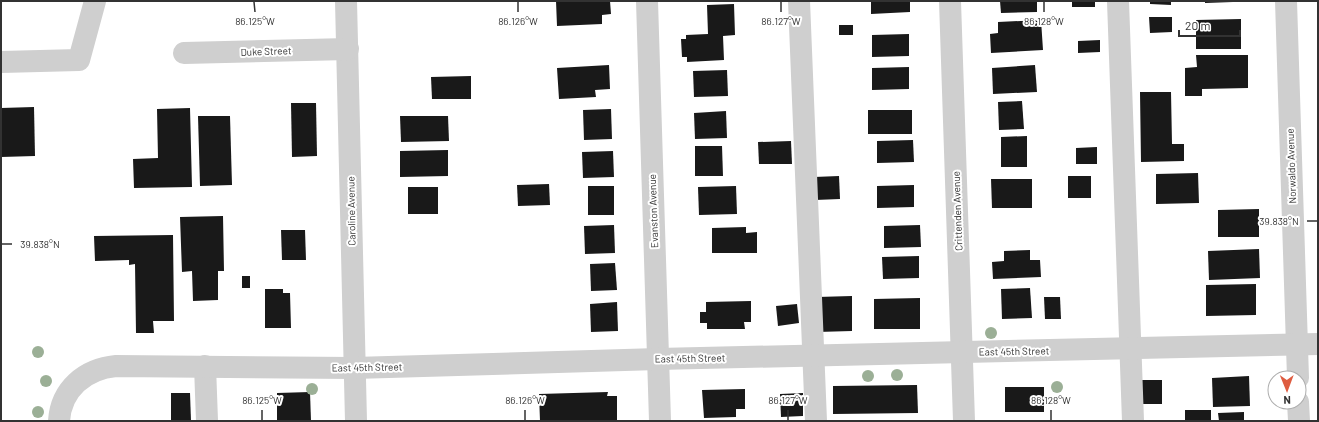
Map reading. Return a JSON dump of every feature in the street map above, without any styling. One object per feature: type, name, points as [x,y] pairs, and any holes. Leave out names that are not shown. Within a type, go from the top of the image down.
[{"type":"street","points":[[1,62],[79,60],[95,1]]},
{"type":"street","name":"Caroline Avenue","points":[[346,1],[356,421]]},
{"type":"street","name":"Evanston Avenue","points":[[647,1],[660,421]]},
{"type":"street","points":[[799,1],[816,421]]},
{"type":"street","name":"Crittenden Avenue","points":[[950,1],[964,421]]},
{"type":"street","points":[[1118,1],[1133,421]]},
{"type":"street","name":"Norwaldo Avenue","points":[[1286,1],[1298,370]]},
{"type":"street","name":"Duke Street","points":[[184,53],[348,49]]},
{"type":"street","name":"East 45th Street","points":[[59,421],[61,408],[70,389],[77,381],[104,367],[127,365],[354,368],[814,355],[1318,344]]},
{"type":"street","points":[[205,366],[207,421]]},
{"type":"street","points":[[1298,410],[1299,421]]},
{"type":"building","points":[[556,1],[610,1],[611,14],[602,15],[602,24],[557,26]]},
{"type":"building","points":[[871,1],[910,1],[910,12],[871,14]]},
{"type":"building","points":[[1000,1],[1037,1],[1037,12],[1001,13]]},
{"type":"building","points":[[1072,1],[1095,1],[1095,7],[1072,7]]},
{"type":"building","points":[[1150,1],[1171,1],[1171,5],[1150,4]]},
{"type":"building","points":[[1205,1],[1233,1],[1233,2],[1205,3]]},
{"type":"building","points":[[734,4],[735,35],[723,36],[724,60],[687,62],[687,57],[682,57],[681,39],[686,39],[686,35],[708,34],[707,5]]},
{"type":"building","points":[[1149,17],[1172,17],[1172,32],[1150,33]]},
{"type":"building","points":[[1241,19],[1241,49],[1196,49],[1196,20]]},
{"type":"building","points":[[1041,20],[1043,50],[991,53],[990,34],[998,33],[998,22]]},
{"type":"building","points":[[839,25],[853,25],[853,35],[839,35]]},
{"type":"building","points":[[909,34],[909,56],[872,57],[872,35]]},
{"type":"building","points":[[1100,40],[1100,52],[1078,53],[1078,41]]},
{"type":"building","points":[[1196,55],[1248,55],[1248,88],[1202,89],[1202,96],[1185,96],[1185,68],[1197,67]]},
{"type":"building","points":[[609,65],[610,89],[595,90],[596,97],[559,99],[557,68]]},
{"type":"building","points":[[1035,65],[1037,92],[993,94],[992,68]]},
{"type":"building","points":[[909,67],[909,89],[872,90],[872,68]]},
{"type":"building","points":[[727,70],[728,96],[694,97],[693,71]]},
{"type":"building","points":[[471,76],[471,99],[432,99],[431,77]]},
{"type":"building","points":[[1140,92],[1171,92],[1172,144],[1184,144],[1184,161],[1141,162]]},
{"type":"building","points":[[1022,101],[1024,129],[999,130],[998,102]]},
{"type":"building","points":[[291,103],[316,103],[317,156],[292,157]]},
{"type":"building","points":[[34,107],[35,156],[1,157],[1,108]]},
{"type":"building","points":[[190,108],[192,187],[134,188],[133,159],[158,158],[157,109]]},
{"type":"building","points":[[611,109],[612,139],[584,140],[583,110]]},
{"type":"building","points":[[868,110],[912,110],[912,134],[868,134]]},
{"type":"building","points":[[726,111],[727,138],[695,139],[694,113]]},
{"type":"building","points":[[198,116],[230,116],[232,185],[200,186]]},
{"type":"building","points":[[400,116],[448,116],[449,141],[401,142]]},
{"type":"building","points":[[1027,136],[1027,167],[1001,167],[1001,137]]},
{"type":"building","points":[[913,140],[914,162],[877,163],[877,141]]},
{"type":"building","points":[[791,141],[792,164],[759,164],[758,142]]},
{"type":"building","points":[[695,146],[722,146],[723,176],[695,176]]},
{"type":"building","points":[[1097,147],[1097,164],[1076,164],[1076,148]]},
{"type":"building","points":[[448,150],[448,176],[400,177],[400,151]]},
{"type":"building","points":[[613,151],[614,177],[583,178],[582,152]]},
{"type":"building","points":[[1198,173],[1199,203],[1156,204],[1156,174]]},
{"type":"building","points":[[839,176],[840,199],[815,200],[814,177]]},
{"type":"building","points":[[1068,176],[1091,176],[1091,198],[1068,198]]},
{"type":"building","points":[[991,179],[1032,179],[1032,208],[992,208]]},
{"type":"building","points":[[549,184],[550,205],[518,206],[517,185]]},
{"type":"building","points":[[914,185],[914,207],[877,208],[877,186]]},
{"type":"building","points":[[588,186],[614,186],[614,215],[588,215]]},
{"type":"building","points":[[736,186],[737,214],[699,215],[698,187]]},
{"type":"building","points":[[408,187],[438,187],[438,214],[408,214]]},
{"type":"building","points":[[1259,209],[1259,237],[1218,237],[1218,210]]},
{"type":"building","points":[[223,216],[224,271],[218,271],[218,300],[193,301],[192,271],[182,272],[180,217]]},
{"type":"building","points":[[614,225],[615,253],[585,254],[584,226]]},
{"type":"building","points":[[920,225],[921,247],[884,248],[884,226]]},
{"type":"building","points":[[746,227],[746,233],[757,232],[757,253],[712,253],[712,228]]},
{"type":"building","points":[[281,230],[305,230],[306,260],[282,260]]},
{"type":"building","points":[[173,235],[174,321],[153,321],[154,333],[136,333],[135,264],[129,265],[129,260],[95,261],[94,236]]},
{"type":"building","points":[[1259,249],[1260,278],[1209,280],[1208,251]]},
{"type":"building","points":[[1030,250],[1030,260],[1040,260],[1041,277],[993,279],[992,262],[1004,261],[1004,251]]},
{"type":"building","points":[[919,256],[919,278],[883,279],[882,257]]},
{"type":"building","points":[[615,263],[617,290],[591,291],[590,264]]},
{"type":"building","points":[[242,276],[250,276],[250,288],[242,288]]},
{"type":"building","points":[[1256,284],[1256,315],[1206,316],[1206,285]]},
{"type":"building","points":[[1030,288],[1032,318],[1002,319],[1001,289]]},
{"type":"building","points":[[265,289],[283,289],[283,293],[290,293],[291,328],[265,328]]},
{"type":"building","points":[[852,296],[852,331],[817,332],[817,297]]},
{"type":"building","points":[[1044,297],[1060,297],[1061,319],[1045,319]]},
{"type":"building","points":[[920,298],[920,329],[874,329],[874,299]]},
{"type":"building","points":[[751,301],[751,322],[744,322],[745,329],[707,329],[707,323],[700,323],[700,312],[706,312],[706,302]]},
{"type":"building","points":[[617,302],[618,331],[591,332],[590,304]]},
{"type":"building","points":[[797,304],[799,323],[778,326],[776,306]]},
{"type":"building","points":[[1249,376],[1250,406],[1213,407],[1212,378]]},
{"type":"building","points":[[1139,380],[1162,380],[1162,404],[1139,404]]},
{"type":"building","points":[[917,385],[918,413],[833,414],[833,386]]},
{"type":"building","points":[[1005,387],[1044,387],[1044,412],[1005,412]]},
{"type":"building","points":[[745,389],[745,409],[736,409],[736,417],[704,418],[702,390]]},
{"type":"building","points":[[310,392],[311,421],[277,421],[277,393]]},
{"type":"building","points":[[608,392],[607,396],[617,396],[617,421],[540,421],[539,394]]},
{"type":"building","points":[[171,393],[190,393],[191,421],[171,421]]},
{"type":"building","points":[[803,393],[803,416],[781,417],[780,394]]},
{"type":"building","points":[[1185,410],[1211,410],[1211,421],[1185,421]]},
{"type":"building","points":[[1244,412],[1244,421],[1219,421],[1218,413]]}]
